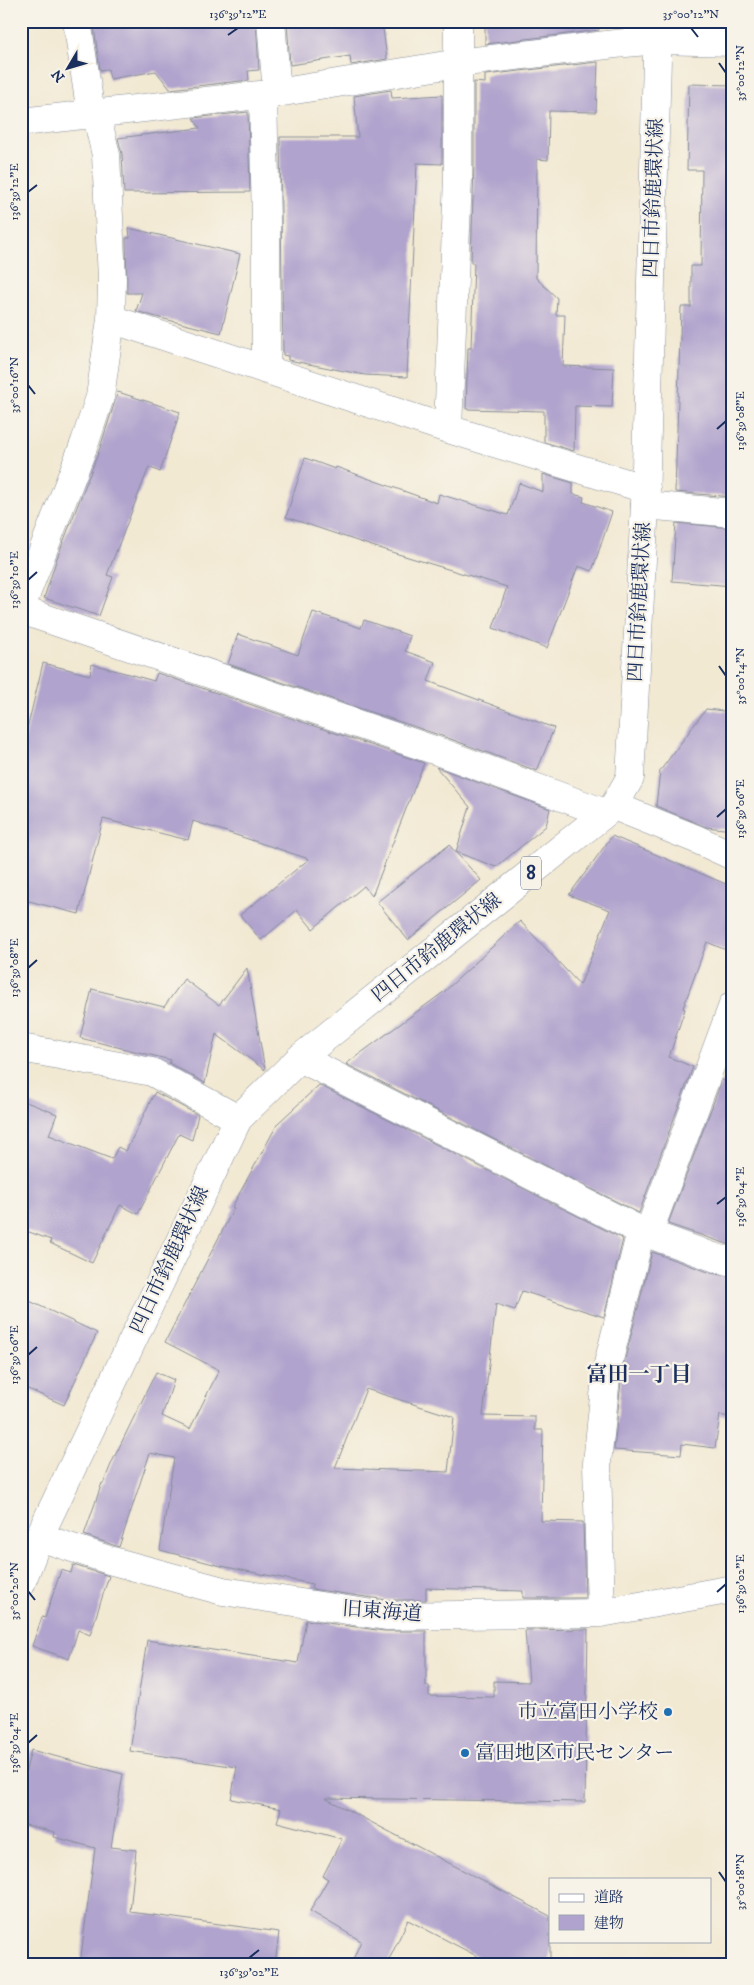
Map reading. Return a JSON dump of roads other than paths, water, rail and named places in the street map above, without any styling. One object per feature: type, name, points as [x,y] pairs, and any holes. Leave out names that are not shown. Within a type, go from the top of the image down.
[{"type":"street","points":[[77,21],[91,114],[106,155],[112,279],[111,319],[100,397],[85,442],[21,609],[696,839],[733,856]]},
{"type":"street","points":[[266,370],[266,232],[271,21]]},
{"type":"street","points":[[448,429],[458,177],[458,21]]},
{"type":"street","points":[[26,122],[270,94],[458,63],[615,44],[658,31],[733,42]]},
{"type":"street","name":"四日市鈴鹿環状線","points":[[21,1584],[30,1534],[238,1119],[300,1058],[610,810],[630,778],[646,497],[658,31]]},
{"type":"street","points":[[111,319],[448,429],[646,497],[733,513]]},
{"type":"street","points":[[602,1613],[597,1463],[607,1368],[644,1232],[733,1005]]},
{"type":"street","points":[[21,1048],[152,1072],[238,1119]]},
{"type":"street","points":[[300,1058],[644,1232],[716,1258],[733,1262]]},
{"type":"street","name":"旧東海道","points":[[30,1534],[109,1560],[224,1591],[386,1616],[602,1613],[733,1589]]},
{"type":"place","name":"市立富田小学校","points":[[668,1712]]},
{"type":"place","name":"富田地区市民センター","points":[[465,1753]]},
{"type":"district","name":"富田一丁目","points":[[639,1375]]}]
